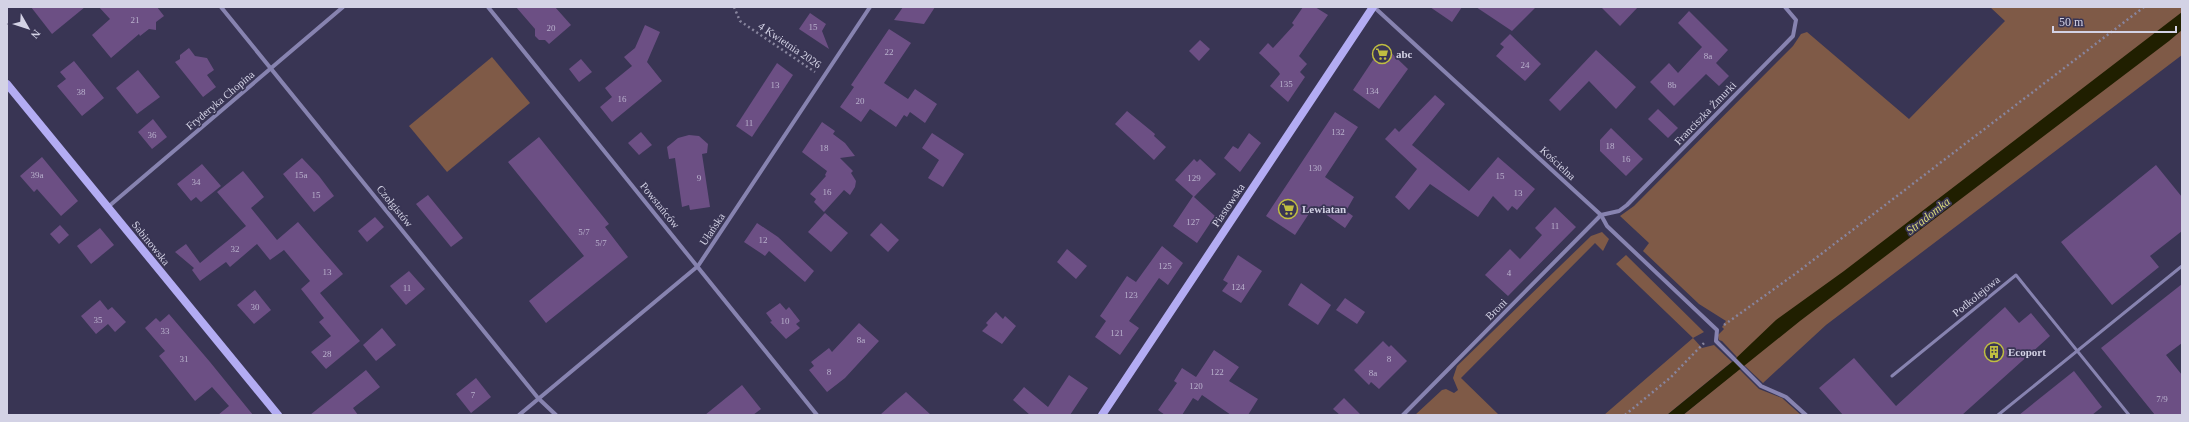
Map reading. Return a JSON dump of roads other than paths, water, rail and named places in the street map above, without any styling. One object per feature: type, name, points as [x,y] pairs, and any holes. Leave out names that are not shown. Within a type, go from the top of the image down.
[{"type":"street","name":"Czołgistów","points":[[221,7],[538,398],[556,415]]},
{"type":"street","name":"Fryderyka Chopina","points":[[108,207],[343,7]]},
{"type":"street","name":"Powstańców","points":[[488,7],[817,415]]},
{"type":"street","name":"Ułańska","points":[[519,415],[698,266],[870,7]]},
{"type":"street","name":"Kościelna","points":[[1373,7],[1601,215],[1607,226],[1716,330],[1716,341],[1761,386],[1786,397],[1806,415]]},
{"type":"street","name":"Piastowska","points":[[1102,415],[1373,7]]},
{"type":"street","name":"Franciszka Żmurki","points":[[1601,215],[1619,211],[1627,205],[1793,36],[1796,20],[1786,7]]},
{"type":"street","name":"Sabinowska","points":[[7,84],[278,415]]},
{"type":"street","name":"Broni","points":[[1403,415],[1601,215]]},
{"type":"lane","points":[[1998,415],[2182,266]]},
{"type":"lane","name":"Podkolejowa","points":[[1892,376],[2016,275],[2129,415]]},
{"type":"water","name":"Stradomka","points":[[2182,12],[2182,30],[2169,41],[1800,321],[1683,415],[1667,415],[1732,362],[1776,320],[1844,271]]},
{"type":"place","name":"abc","points":[[1382,54]]},
{"type":"place","name":"Lewiatan","points":[[1288,209]]},
{"type":"place","name":"Ecoport","points":[[1994,352]]}]
